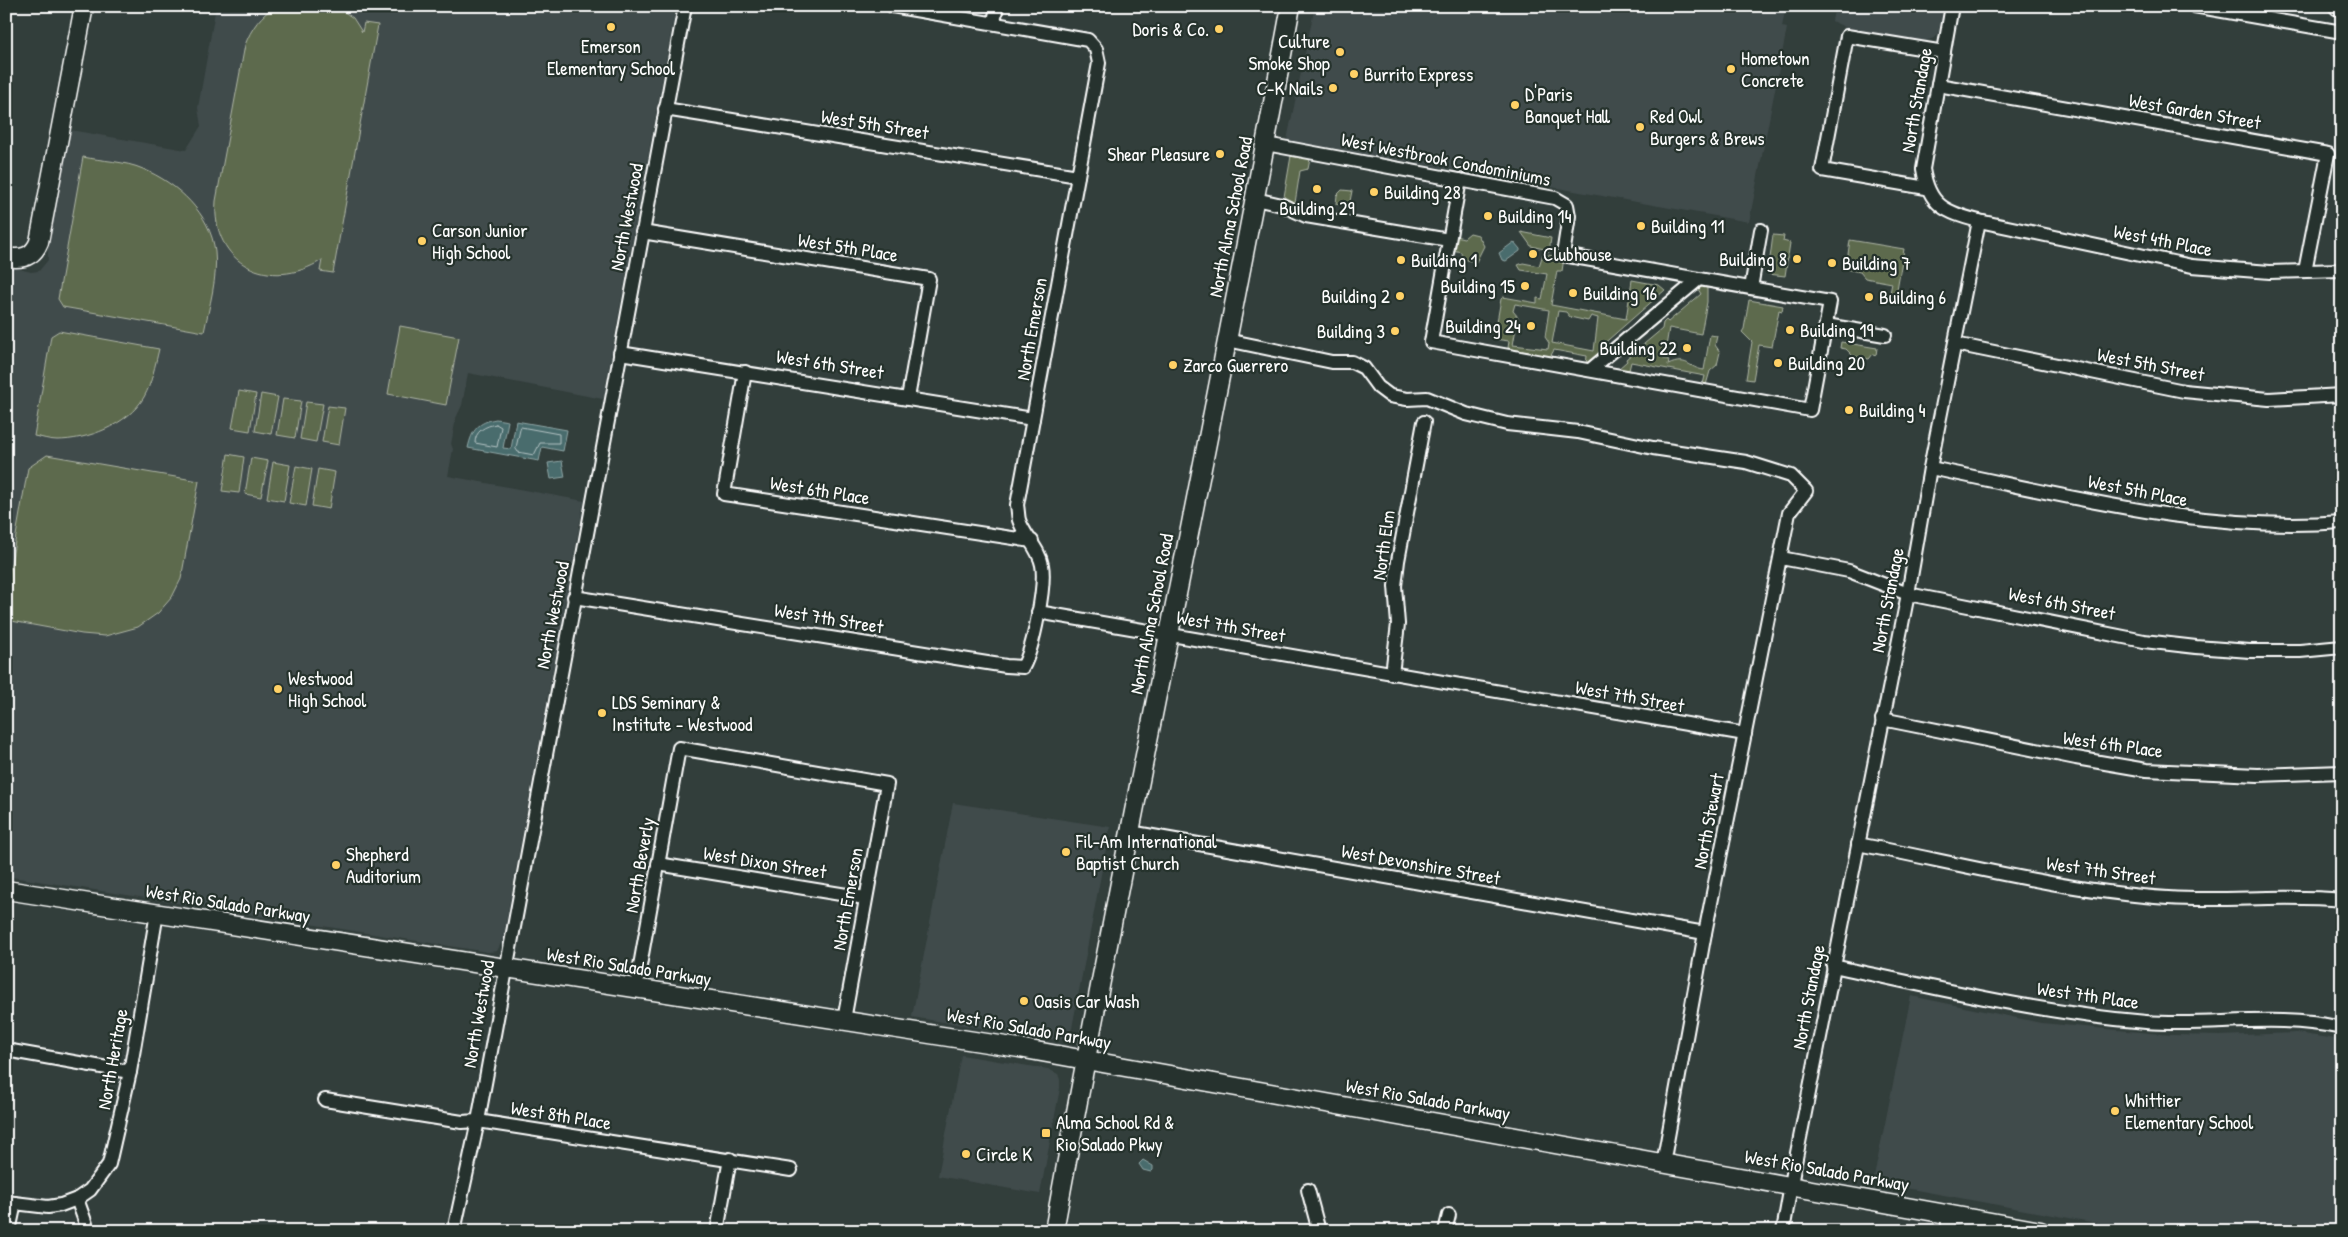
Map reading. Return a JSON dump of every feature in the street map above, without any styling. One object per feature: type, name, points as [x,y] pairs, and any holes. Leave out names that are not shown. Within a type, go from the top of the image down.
[{"type":"main road","points":[[6,257],[23,258],[31,255],[39,242],[84,6]]},
{"type":"main road","name":"North Alma School Road","points":[[1054,1231],[1168,634],[1266,144],[1291,6]]},
{"type":"main road","name":"West Rio Salado Parkway","points":[[6,890],[1087,1059],[1663,1164],[1791,1184],[1948,1223],[2041,1231]]},
{"type":"street","name":"North Westwood","points":[[454,1231],[478,1121],[685,6]]},
{"type":"street","points":[[892,6],[994,22],[997,6]]},
{"type":"street","name":"North Standage","points":[[1926,188],[1923,169],[1924,155],[1952,6]]},
{"type":"street","points":[[2194,6],[2342,32]]},
{"type":"street","name":"North Emerson","points":[[994,22],[1088,40],[1096,49],[1099,63],[1017,505],[1020,522],[1032,541],[1042,565],[1042,586],[1038,612]]},
{"type":"street","points":[[1944,52],[1847,36],[1822,170],[1926,188],[1943,207],[1958,216],[1979,221]]},
{"type":"street","name":"West Garden Street","points":[[1938,85],[2328,154],[2305,271]]},
{"type":"street","name":"West 5th Street","points":[[665,109],[1078,176]]},
{"type":"street","name":"West Westbrook Condominiums","points":[[1266,144],[1556,198],[1567,205],[1569,216],[1563,254],[1830,302],[1826,326]]},
{"type":"street","points":[[1460,180],[1431,342],[1810,410],[1826,326],[1885,336]]},
{"type":"street","points":[[1255,199],[1282,205],[1306,216],[1449,240]]},
{"type":"street","name":"North Standage","points":[[1784,1231],[1791,1184],[1833,966],[1908,594],[1930,468],[1979,221]]},
{"type":"street","name":"West 4th Place","points":[[1979,221],[2192,266],[2270,272],[2342,270]]},
{"type":"street","points":[[1751,288],[1760,230]]},
{"type":"street","name":"West 5th Place","points":[[642,232],[929,279],[908,398]]},
{"type":"street","points":[[1590,370],[1699,279]]},
{"type":"street","name":"North Stewart","points":[[1227,340],[1332,362],[1352,362],[1364,368],[1378,387],[1390,396],[1407,399],[1428,398],[1466,414],[1507,424],[1578,432],[1653,448],[1746,462],[1791,476],[1806,491],[1789,513],[1705,933],[1663,1164]]},
{"type":"street","name":"West 5th Street","points":[[1955,344],[2184,391],[2269,399],[2342,395]]},
{"type":"street","name":"West 6th Street","points":[[620,353],[1033,419]]},
{"type":"street","name":"West 6th Place","points":[[745,372],[724,494],[1032,541]]},
{"type":"street","name":"North Elm","points":[[1392,674],[1398,624],[1395,586],[1398,561],[1424,422]]},
{"type":"street","name":"West 5th Place","points":[[1930,468],[2192,519],[2284,524],[2342,522]]},
{"type":"street","name":"West 6th Street","points":[[1781,558],[1849,571],[1908,594],[2144,641],[2250,651],[2300,651],[2342,648]]},
{"type":"street","name":"West 7th Street","points":[[574,597],[1022,667],[1029,656],[1038,612],[1745,734]]},
{"type":"street","name":"West 6th Place","points":[[1882,719],[2146,770],[2258,775],[2342,772]]},
{"type":"street","name":"North Beverly","points":[[636,988],[679,748],[887,784]]},
{"type":"street","name":"North Emerson","points":[[844,1020],[887,784]]},
{"type":"street","name":"West Devonshire Street","points":[[1130,832],[1705,933]]},
{"type":"street","name":"West 7th Street","points":[[1858,844],[2061,885],[2120,894],[2216,901],[2300,897],[2342,900]]},
{"type":"street","name":"West Dixon Street","points":[[658,864],[865,898]]},
{"type":"street","name":"North Heritage","points":[[9,1231],[10,1203],[48,1207],[61,1205],[77,1199],[90,1190],[109,1164],[130,1072],[157,913]]},
{"type":"street","name":"West 7th Place","points":[[1833,966],[2056,1012],[2110,1019],[2165,1023],[2297,1020],[2342,1028]]},
{"type":"street","points":[[6,1050],[130,1072]]},
{"type":"street","name":"West 8th Place","points":[[325,1100],[462,1122],[478,1121],[791,1170]]},
{"type":"street","points":[[717,1231],[730,1160]]},
{"type":"street","points":[[1308,1190],[1319,1231]]},
{"type":"street","points":[[77,1199],[86,1224]]},
{"type":"street","points":[[1445,1231],[1449,1215]]},
{"type":"shaded area","name":"Westwood High School","points":[[216,6],[676,6],[603,399],[468,373],[462,405],[456,418],[451,444],[453,449],[448,476],[584,501],[503,939],[497,951],[488,952],[6,876],[6,266],[31,272],[39,271],[48,260],[48,248],[70,130],[186,150],[201,126],[198,108]]},
{"type":"shaded area","points":[[1315,6],[1786,6],[1782,27],[1787,28],[1749,222],[1287,140]]},
{"type":"shaded area","points":[[1835,6],[1943,6],[1939,31],[1936,37],[1926,41],[1847,28],[1832,21]]},
{"type":"shaded area","points":[[953,803],[1110,827],[1072,1028],[1069,1035],[1064,1039],[1057,1040],[912,1017]]},
{"type":"shaded area","name":"Whittier Elementary School","points":[[1911,996],[2041,1023],[2171,1035],[2220,1036],[2296,1033],[2342,1040],[2342,1231],[2140,1231],[1873,1182]]},
{"type":"shaded area","points":[[961,1055],[1048,1069],[1058,1074],[1060,1088],[1040,1194],[938,1176]]},
{"type":"green space","points":[[277,6],[336,6],[353,18],[362,32],[364,23],[378,25],[333,273],[320,271],[322,260],[302,270],[283,274],[264,272],[248,266],[234,256],[223,241],[217,223],[216,201],[245,45],[257,22]]},
{"type":"green space","points":[[1298,155],[1310,159],[1308,169],[1300,171],[1295,203],[1284,197],[1291,156]]},
{"type":"green space","points":[[83,157],[129,164],[156,175],[180,191],[199,213],[207,225],[212,238],[216,262],[204,332],[63,307],[58,299]]},
{"type":"green space","points":[[1342,190],[1352,191],[1349,206],[1336,204],[1337,195]]},
{"type":"green space","points":[[1521,232],[1551,238],[1549,252],[1544,252],[1544,249],[1531,246]]},
{"type":"green space","points":[[1470,233],[1478,235],[1484,246],[1476,262],[1462,259],[1461,252],[1453,250],[1455,236],[1464,238]]},
{"type":"green space","points":[[1773,235],[1784,236],[1783,241],[1790,243],[1785,276],[1768,274]]},
{"type":"green space","points":[[1850,240],[1904,249],[1896,295],[1890,293],[1892,283],[1865,278],[1860,272],[1846,269]]},
{"type":"green space","points":[[1543,254],[1564,258],[1562,271],[1557,271],[1551,305],[1626,319],[1632,280],[1659,285],[1665,290],[1600,347],[1604,352],[1589,364],[1586,364],[1587,356],[1554,350],[1550,357],[1508,348],[1509,341],[1494,339],[1501,299],[1503,297],[1537,303],[1537,298],[1542,299],[1547,274],[1521,270],[1518,265],[1523,263],[1539,266]],"holes":[[[1515,304],[1549,310],[1545,337],[1549,343],[1548,349],[1513,345],[1518,317],[1513,311]],[[1558,311],[1566,312],[1570,317],[1588,321],[1591,316],[1598,318],[1594,351],[1552,343]]]},
{"type":"green space","points":[[1707,285],[1707,302],[1701,334],[1669,328],[1664,359],[1669,360],[1668,365],[1684,362],[1704,370],[1710,335],[1717,336],[1715,345],[1720,352],[1717,365],[1710,371],[1706,385],[1703,384],[1705,376],[1631,362],[1629,370],[1618,369],[1627,361],[1626,359],[1662,329],[1663,323],[1666,320],[1668,322],[1701,294],[1698,289],[1699,286]]},
{"type":"green space","points":[[1749,300],[1783,306],[1782,311],[1779,310],[1772,347],[1759,345],[1753,380],[1746,379],[1752,342],[1742,332]]},
{"type":"green space","points":[[400,326],[459,337],[446,405],[388,394]]},
{"type":"green space","points":[[59,331],[159,349],[147,392],[128,416],[106,429],[81,437],[51,440],[34,436],[51,336]]},
{"type":"green space","points":[[1841,342],[1877,348],[1876,355],[1873,354],[1869,359],[1853,356],[1846,349],[1840,348]]},
{"type":"green space","points":[[239,391],[256,394],[250,431],[232,428]]},
{"type":"green space","points":[[261,394],[278,397],[271,434],[255,431]]},
{"type":"green space","points":[[283,399],[301,401],[295,438],[277,435]]},
{"type":"green space","points":[[306,402],[323,404],[316,442],[300,439]]},
{"type":"green space","points":[[328,406],[345,408],[339,445],[322,442]]},
{"type":"green space","points":[[228,454],[244,457],[239,493],[222,491]]},
{"type":"green space","points":[[47,455],[199,481],[181,579],[172,597],[158,613],[138,627],[105,636],[82,634],[6,620],[6,592],[28,468]]},
{"type":"green space","points":[[251,458],[268,461],[261,497],[245,494]]},
{"type":"green space","points":[[273,462],[290,465],[284,501],[267,498]]},
{"type":"green space","points":[[296,466],[312,469],[306,506],[289,503]]},
{"type":"green space","points":[[318,469],[335,472],[329,509],[312,506]]},
{"type":"water","points":[[1514,242],[1520,251],[1506,261],[1502,260],[1499,253]]},
{"type":"water","points":[[496,419],[508,421],[503,448],[511,449],[516,421],[567,430],[563,451],[542,447],[539,461],[468,448],[477,428],[485,422]]},
{"type":"water","points":[[562,461],[565,477],[551,479],[548,463]]},
{"type":"water","points":[[1143,1160],[1153,1166],[1151,1172],[1143,1170],[1139,1164]]},
{"type":"place","name":"Emerson Elementary School","points":[[611,27]]},
{"type":"place","name":"Doris & Co.","points":[[1219,29]]},
{"type":"place","name":"Culture Smoke Shop","points":[[1340,52]]},
{"type":"place","name":"Hometown Concrete","points":[[1731,69]]},
{"type":"place","name":"Burrito Express","points":[[1354,74]]},
{"type":"place","name":"C-K Nails","points":[[1333,88]]},
{"type":"place","name":"D'Paris Banquet Hall","points":[[1515,105]]},
{"type":"place","name":"Red Owl Burgers & Brews","points":[[1640,127]]},
{"type":"place","name":"Shear Pleasure","points":[[1220,154]]},
{"type":"place","name":"Building 29","points":[[1317,189]]},
{"type":"place","name":"Building 28","points":[[1374,192]]},
{"type":"place","name":"Building 14","points":[[1488,216]]},
{"type":"place","name":"Building 11","points":[[1641,226]]},
{"type":"place","name":"Carson Junior High School","points":[[422,241]]},
{"type":"place","name":"Clubhouse","points":[[1533,254]]},
{"type":"place","name":"Building 8","points":[[1797,259]]},
{"type":"place","name":"Building 1","points":[[1401,260]]},
{"type":"place","name":"Building 7","points":[[1832,263]]},
{"type":"place","name":"Building 15","points":[[1525,286]]},
{"type":"place","name":"Building 16","points":[[1573,293]]},
{"type":"place","name":"Building 2","points":[[1400,296]]},
{"type":"place","name":"Building 6","points":[[1869,297]]},
{"type":"place","name":"Building 24","points":[[1531,326]]},
{"type":"place","name":"Building 19","points":[[1790,330]]},
{"type":"place","name":"Building 3","points":[[1395,331]]},
{"type":"place","name":"Building 22","points":[[1687,348]]},
{"type":"place","name":"Building 20","points":[[1778,363]]},
{"type":"place","name":"Zarco Guerrero","points":[[1173,365]]},
{"type":"place","name":"Building 4","points":[[1849,410]]},
{"type":"place","name":"Westwood High School","points":[[278,689]]},
{"type":"place","name":"LDS Seminary & Institute - Westwood","points":[[602,713]]},
{"type":"place","name":"Fil-Am International Baptist Church","points":[[1066,852]]},
{"type":"place","name":"Shepherd Auditorium","points":[[336,865]]},
{"type":"place","name":"Oasis Car Wash","points":[[1024,1001]]},
{"type":"place","name":"Whittier Elementary School","points":[[2115,1111]]},
{"type":"place","name":"Alma School Rd & Rio Salado Pkwy","points":[[1046,1133]]},
{"type":"place","name":"Circle K","points":[[966,1154]]}]
